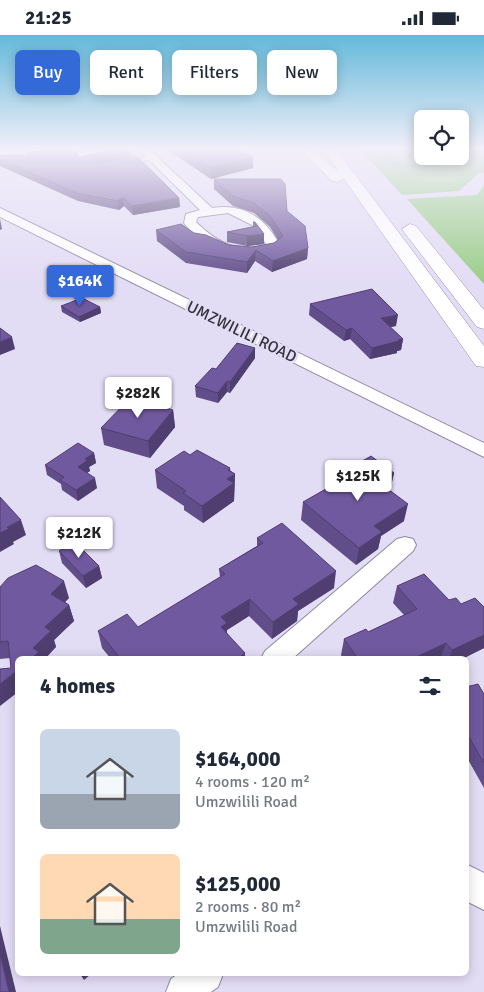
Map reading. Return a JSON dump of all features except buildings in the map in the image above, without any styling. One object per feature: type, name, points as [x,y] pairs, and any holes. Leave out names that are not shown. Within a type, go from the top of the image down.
[{"type":"main road","points":[[351,194],[400,245]]},
{"type":"main road","points":[[362,194],[484,361]]},
{"type":"main road","points":[[400,215],[484,323]]},
{"type":"street","points":[[190,194],[208,211],[229,209],[245,215],[257,223],[274,247],[259,252],[242,252],[222,248],[203,238],[190,223],[190,217],[208,211]]},
{"type":"street","name":"UMZWILILI ROAD","points":[[0,212],[484,451]]},
{"type":"street","points":[[277,656],[405,545]]},
{"type":"street","points":[[469,882],[484,894]]},
{"type":"street","points":[[184,992],[203,976]]},
{"type":"green space","points":[[484,194],[484,284],[407,199]]}]
